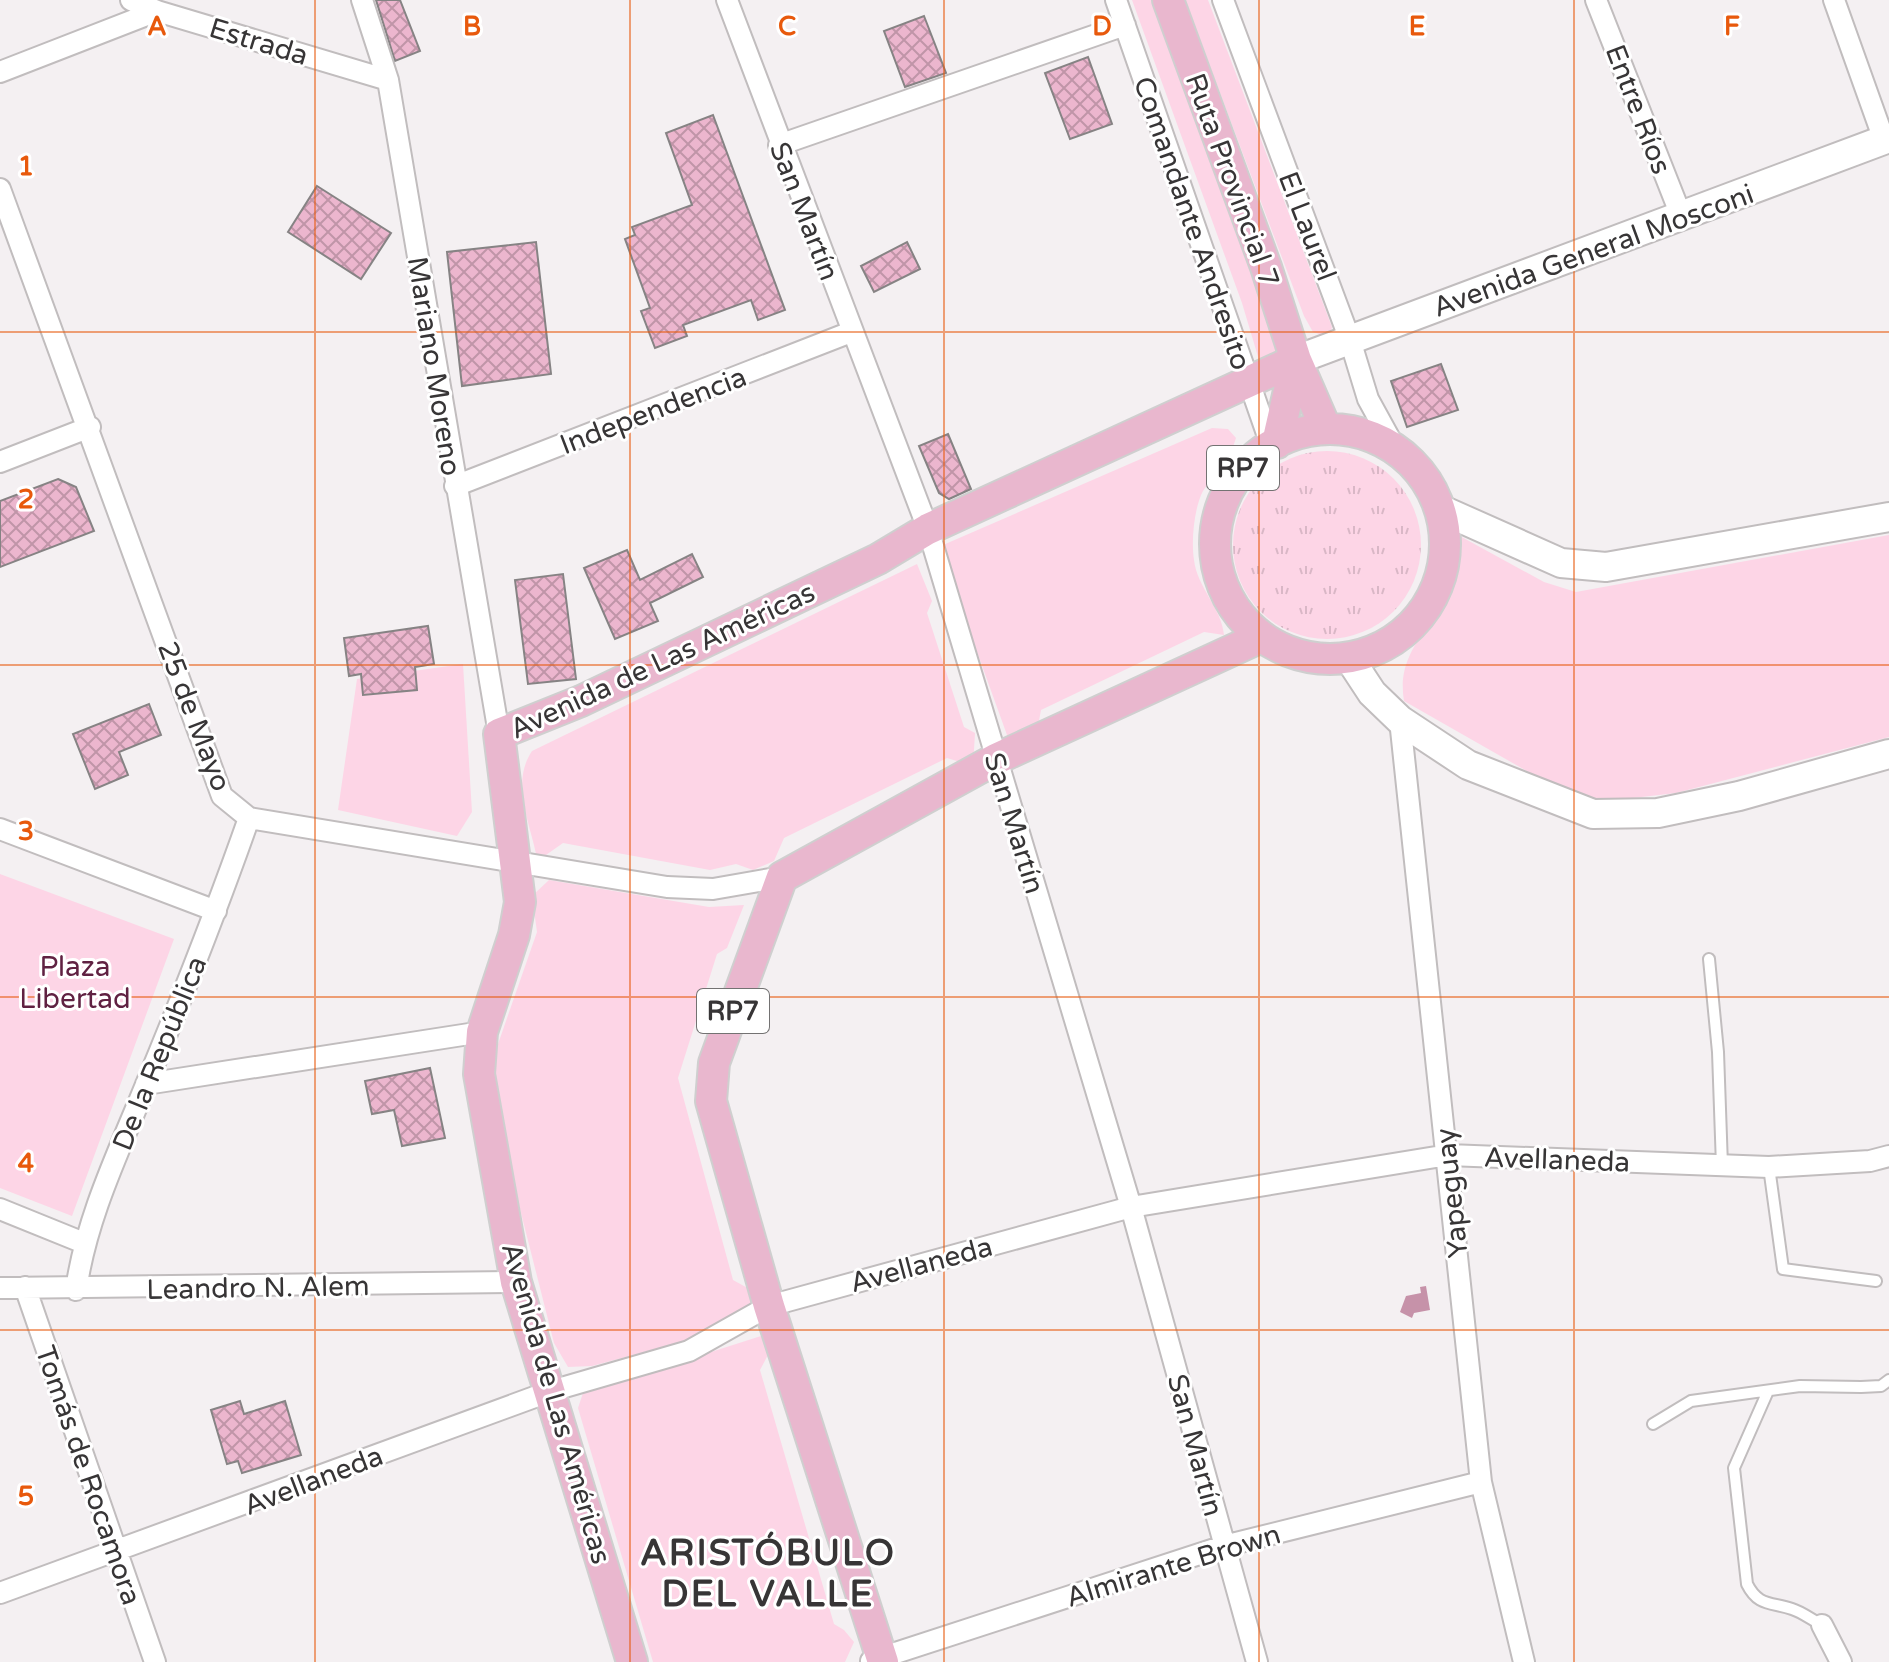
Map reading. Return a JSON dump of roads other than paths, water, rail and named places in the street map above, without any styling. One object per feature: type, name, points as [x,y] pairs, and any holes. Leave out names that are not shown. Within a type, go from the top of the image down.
[{"type":"main road","name":"Ruta Provincial 7","points":[[1168,0],[1266,267],[1296,360],[1326,429]]},
{"type":"main road","name":"Avenida General Mosconi","points":[[1296,360],[1682,218],[1886,139]]},
{"type":"main road","name":"Avenida de Las Américas","points":[[632,1662],[516,1282],[479,1074],[482,1032],[514,935],[520,902],[499,734],[581,701],[878,559],[928,529],[1296,360]]},
{"type":"main road","name":"RP7","points":[[1274,444],[1296,360]]},
{"type":"main road","name":"RP7","points":[[1326,429],[1363,434],[1396,450],[1423,476],[1440,509],[1446,548],[1438,587],[1417,621],[1386,645],[1349,658],[1318,659],[1288,652],[1261,637],[1235,609],[1219,575],[1215,537],[1223,500],[1243,468],[1274,444],[1299,433],[1326,429]]},
{"type":"main road","points":[[1440,509],[1561,563],[1606,567],[1889,517]]},
{"type":"main road","points":[[782,877],[996,759],[1261,637]]},
{"type":"main road","points":[[1349,658],[1372,693],[1400,720],[1468,765],[1593,814],[1658,813],[1739,796],[1889,754]]},
{"type":"main road","name":"RP7","points":[[782,877],[714,1063],[711,1101],[769,1306],[878,1660]]},
{"type":"street","name":"Estrada","points":[[131,0],[157,11],[388,80]]},
{"type":"street","name":"Mariano Moreno","points":[[362,0],[388,80],[499,734]]},
{"type":"street","name":"San Martín","points":[[727,0],[779,145],[928,529],[1131,1207],[1257,1662]]},
{"type":"street","name":"Comandante Andresito","points":[[1116,0],[1248,380],[1274,444]]},
{"type":"street","name":"El Laurel","points":[[1223,0],[1350,340],[1368,399],[1396,450]]},
{"type":"street","name":"Entre Ríos","points":[[1596,0],[1682,218]]},
{"type":"street","points":[[1834,0],[1886,139]]},
{"type":"street","points":[[0,72],[157,11]]},
{"type":"street","points":[[779,145],[1125,25]]},
{"type":"street","name":"25 de Mayo","points":[[0,189],[90,427],[222,796],[249,818],[516,865],[695,889],[743,886],[782,877]]},
{"type":"street","name":"Independencia","points":[[455,486],[851,332]]},
{"type":"street","points":[[0,462],[90,427]]},
{"type":"street","name":"Yapeguay","points":[[1400,720],[1481,1482],[1524,1662]]},
{"type":"street","name":"De la República","points":[[76,1290],[84,1243],[216,911],[249,818]]},
{"type":"street","points":[[0,829],[216,911]]},
{"type":"street","points":[[146,1084],[482,1032]]},
{"type":"street","name":"Avellaneda","points":[[0,1593],[115,1554],[551,1391],[689,1351],[769,1306],[1131,1207],[1448,1155],[1769,1167],[1870,1161],[1889,1156]]},
{"type":"street","points":[[0,1209],[84,1243]]},
{"type":"street","name":"Leandro N. Alem","points":[[0,1288],[76,1290],[516,1282]]},
{"type":"street","name":"Tomás de Rocamora","points":[[25,1287],[115,1554],[155,1662]]},
{"type":"street","name":"Almirante Brown","points":[[878,1660],[1224,1546],[1481,1482]]},
{"type":"street","points":[[1822,1625],[1841,1662]]},
{"type":"lane","points":[[1709,959],[1718,1052],[1722,1166]]},
{"type":"lane","points":[[1769,1167],[1783,1269],[1876,1281]]},
{"type":"lane","points":[[1653,1424],[1691,1401],[1800,1386],[1881,1386],[1889,1380]]},
{"type":"lane","points":[[1768,1391],[1734,1468],[1747,1584],[1754,1598],[1767,1605],[1793,1609],[1822,1625]]},
{"type":"district","name":"ARISTÓBULO DEL VALLE","points":[[768,1572]]},
{"type":"park label","name":"Plaza Libertad","points":[[75,982]]}]
